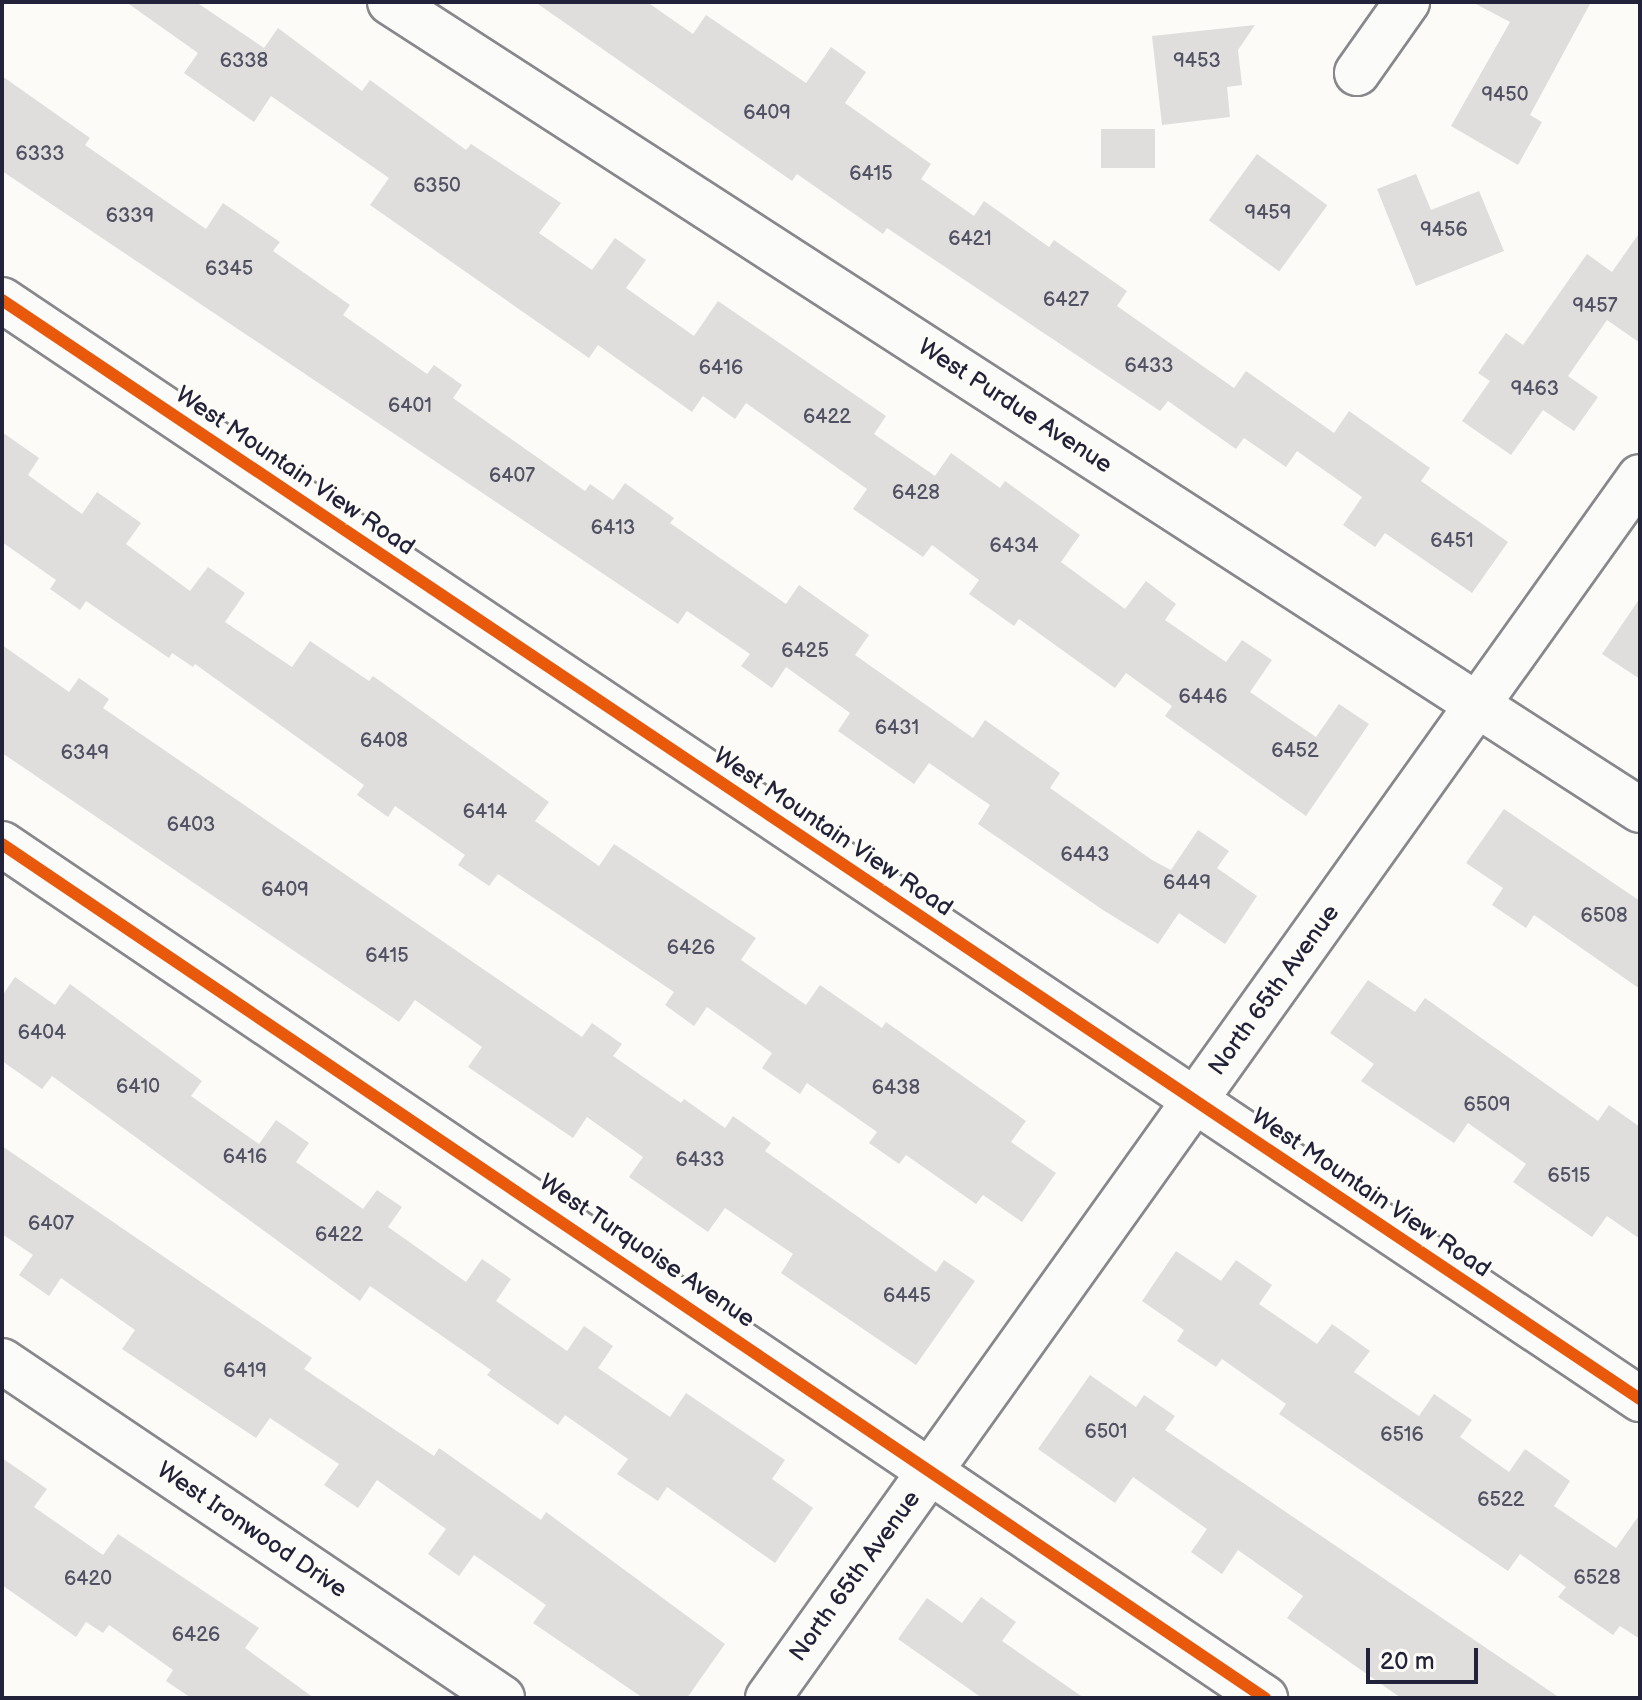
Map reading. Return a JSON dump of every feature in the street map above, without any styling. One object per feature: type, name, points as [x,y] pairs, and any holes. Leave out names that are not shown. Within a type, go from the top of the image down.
[{"type":"street","name":"West Purdue Avenue","points":[[390,2],[1640,810]]},
{"type":"street","points":[[1357,73],[1407,2]]},
{"type":"street","name":"West Mountain View Road","points":[[2,300],[1640,1399]]},
{"type":"street","name":"North 65th Avenue","points":[[768,1698],[1640,477]]},
{"type":"street","name":"West Turquoise Avenue","points":[[2,844],[932,1469],[1265,1698]]},
{"type":"street","name":"West Ironwood Drive","points":[[2,1361],[502,1698]]},
{"type":"building","points":[[126,2],[196,2],[264,48],[278,28],[362,91],[370,80],[466,150],[471,144],[561,203],[539,233],[592,270],[615,238],[646,260],[626,288],[694,336],[718,301],[886,416],[874,434],[935,476],[951,453],[1000,488],[1005,481],[1080,535],[1061,562],[1125,609],[1146,581],[1176,604],[1165,620],[1226,662],[1242,640],[1272,660],[1250,692],[1316,737],[1339,704],[1369,724],[1306,816],[1165,716],[1172,706],[1126,673],[1115,688],[1019,619],[1014,626],[969,594],[979,580],[932,545],[923,557],[853,509],[867,489],[746,403],[735,419],[703,396],[692,412],[598,345],[589,358],[370,205],[389,178],[271,96],[254,122],[184,73],[198,53]]},
{"type":"building","points":[[535,2],[647,2],[693,34],[706,15],[806,83],[831,47],[866,72],[845,103],[931,164],[921,179],[974,216],[984,201],[1049,247],[1054,240],[1127,291],[1117,306],[1234,388],[1246,371],[1334,433],[1349,411],[1430,468],[1421,481],[1508,542],[1472,593],[1385,533],[1375,547],[1343,525],[1362,497],[1297,451],[1286,467],[1244,438],[1236,449],[1168,401],[1160,411],[887,228],[883,234],[797,174],[792,181]]},
{"type":"building","points":[[1472,2],[1591,2],[1530,115],[1542,122],[1518,165],[1451,126],[1510,22]]},
{"type":"building","points":[[1255,25],[1238,50],[1242,85],[1227,87],[1230,117],[1162,125],[1152,36]]},
{"type":"building","points":[[2,76],[90,138],[85,145],[206,229],[223,203],[280,242],[273,251],[350,305],[343,315],[427,374],[434,365],[462,385],[453,398],[585,491],[590,484],[613,500],[625,483],[674,518],[670,523],[786,604],[799,585],[869,635],[855,655],[973,738],[985,720],[1060,773],[1050,788],[1152,860],[1171,870],[1198,830],[1229,851],[1217,868],[1257,896],[1225,944],[1179,913],[1158,944],[1103,910],[978,824],[990,805],[929,763],[914,784],[838,731],[850,713],[786,667],[772,688],[741,666],[750,654],[687,611],[678,624],[2,171]]},
{"type":"building","points":[[1101,129],[1155,129],[1155,168],[1101,168]]},
{"type":"building","points":[[1257,154],[1327,205],[1279,271],[1209,220]]},
{"type":"building","points":[[1416,174],[1431,210],[1479,191],[1504,251],[1416,286],[1377,189]]},
{"type":"building","points":[[1640,232],[1640,343],[1607,320],[1568,376],[1598,397],[1574,431],[1543,410],[1511,455],[1462,421],[1490,381],[1478,373],[1506,333],[1523,345],[1587,254],[1612,272]]},
{"type":"building","points":[[2,432],[39,458],[28,475],[82,514],[97,492],[141,523],[126,544],[190,591],[208,567],[245,593],[225,622],[292,667],[310,641],[369,681],[373,676],[549,802],[535,821],[599,866],[614,844],[756,938],[741,960],[806,1005],[820,985],[882,1028],[886,1022],[1026,1121],[1011,1142],[1056,1173],[1022,1222],[983,1195],[976,1204],[906,1155],[899,1164],[869,1143],[877,1132],[807,1083],[800,1094],[762,1068],[772,1053],[707,1007],[694,1026],[665,1005],[674,992],[498,874],[489,886],[458,865],[465,855],[395,806],[388,817],[357,795],[364,785],[195,664],[193,667],[172,653],[169,658],[86,601],[80,610],[50,589],[56,580],[2,542]]},
{"type":"building","points":[[1640,598],[1640,679],[1602,654]]},
{"type":"building","points":[[2,645],[69,692],[79,678],[109,699],[103,708],[582,1037],[592,1023],[622,1044],[613,1056],[681,1103],[684,1099],[725,1128],[733,1116],[771,1143],[765,1151],[936,1272],[944,1260],[975,1281],[916,1365],[781,1273],[793,1254],[725,1208],[708,1232],[629,1177],[643,1157],[587,1117],[573,1138],[468,1067],[482,1047],[415,1000],[399,1022],[2,753]]},
{"type":"building","points":[[1504,809],[1640,901],[1640,989],[1534,915],[1526,928],[1492,905],[1503,888],[1466,863]]},
{"type":"building","points":[[15,977],[55,1005],[70,984],[202,1081],[191,1096],[259,1144],[276,1120],[309,1143],[296,1162],[363,1209],[377,1190],[402,1207],[388,1227],[466,1282],[482,1259],[511,1279],[496,1301],[567,1351],[584,1326],[613,1346],[598,1368],[670,1417],[686,1393],[785,1460],[772,1479],[813,1508],[775,1563],[667,1487],[658,1501],[617,1474],[628,1459],[565,1415],[558,1425],[487,1375],[491,1370],[370,1286],[360,1301],[52,1076],[42,1089],[2,1061],[2,996]]},
{"type":"building","points":[[1368,980],[1415,1012],[1425,998],[1598,1121],[1609,1105],[1640,1127],[1640,1239],[1607,1216],[1592,1237],[1513,1182],[1526,1164],[1468,1123],[1454,1143],[1361,1081],[1374,1064],[1330,1033]]},
{"type":"building","points":[[2,1146],[312,1358],[304,1369],[434,1456],[439,1448],[541,1520],[546,1512],[725,1644],[687,1698],[643,1698],[533,1623],[546,1605],[474,1555],[459,1576],[428,1554],[446,1529],[377,1480],[358,1508],[324,1485],[339,1464],[270,1418],[256,1438],[122,1349],[135,1330],[61,1278],[49,1296],[19,1275],[33,1255],[2,1234]]},
{"type":"building","points":[[1176,1251],[1221,1281],[1236,1260],[1272,1285],[1259,1304],[1317,1344],[1332,1324],[1370,1351],[1354,1372],[1419,1416],[1434,1394],[1472,1420],[1460,1437],[1509,1472],[1525,1449],[1570,1481],[1554,1506],[1616,1548],[1640,1514],[1640,1639],[1620,1626],[1613,1635],[1558,1597],[1566,1587],[1520,1554],[1508,1571],[1279,1414],[1286,1404],[1222,1359],[1216,1367],[1177,1341],[1184,1330],[1142,1301]]},
{"type":"building","points":[[1090,1375],[1136,1407],[1144,1395],[1175,1416],[1165,1430],[1560,1698],[1401,1698],[1287,1618],[1303,1596],[1238,1550],[1222,1574],[1191,1552],[1207,1529],[1133,1477],[1115,1503],[1038,1449]]},
{"type":"building","points":[[2,1458],[47,1489],[34,1507],[103,1555],[118,1534],[259,1628],[245,1648],[314,1698],[191,1698],[166,1681],[173,1670],[109,1625],[103,1633],[86,1622],[76,1637],[2,1585]]},
{"type":"building","points":[[981,1597],[1016,1622],[1002,1641],[1084,1698],[982,1698],[898,1639],[927,1598],[962,1623]]},
{"type":"cycle path","points":[[2,300],[1640,1399]]},
{"type":"cycle path","points":[[2,844],[1265,1698]]}]
